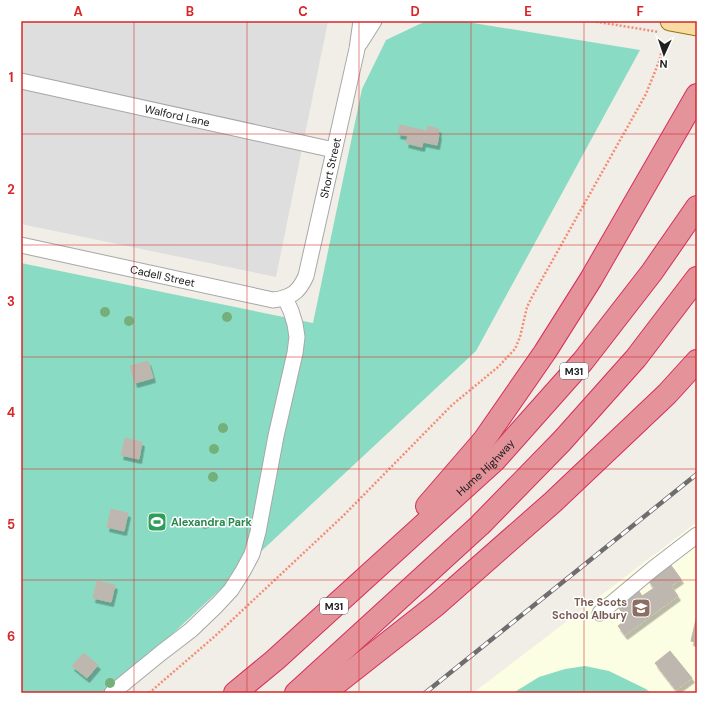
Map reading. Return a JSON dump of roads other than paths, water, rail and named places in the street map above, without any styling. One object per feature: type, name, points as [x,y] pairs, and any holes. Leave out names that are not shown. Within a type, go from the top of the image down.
[{"type":"highway","points":[[357,585],[484,440],[545,352],[591,279],[697,95]]},
{"type":"highway","name":"Hume Highway","points":[[234,693],[275,660],[495,460],[583,361],[652,272],[697,207]]},
{"type":"highway","points":[[296,693],[480,525],[562,441],[636,358],[697,278]]},
{"type":"highway","points":[[324,693],[436,605],[553,502],[667,394],[697,361]]},
{"type":"main road","points":[[667,27],[697,26]]},
{"type":"street","name":"Short Street","points":[[285,298],[301,287],[306,276],[357,49],[361,21]]},
{"type":"street","name":"Short Street","points":[[357,49],[374,21]]},
{"type":"street","name":"Walford Lane","points":[[21,81],[334,150]]},
{"type":"street","name":"Cadell Street","points":[[21,245],[273,300],[285,298]]},
{"type":"street","points":[[112,693],[160,653],[191,630],[218,605],[231,590],[252,554],[258,532],[270,468],[295,353],[295,324],[285,298]]},
{"type":"street","points":[[600,613],[654,568],[697,535]]},
{"type":"railway","points":[[425,693],[697,474]]},
{"type":"place","name":"Alexandra Park","points":[[157,522]]},
{"type":"place","name":"The Scots School Albury","points":[[641,608]]}]
